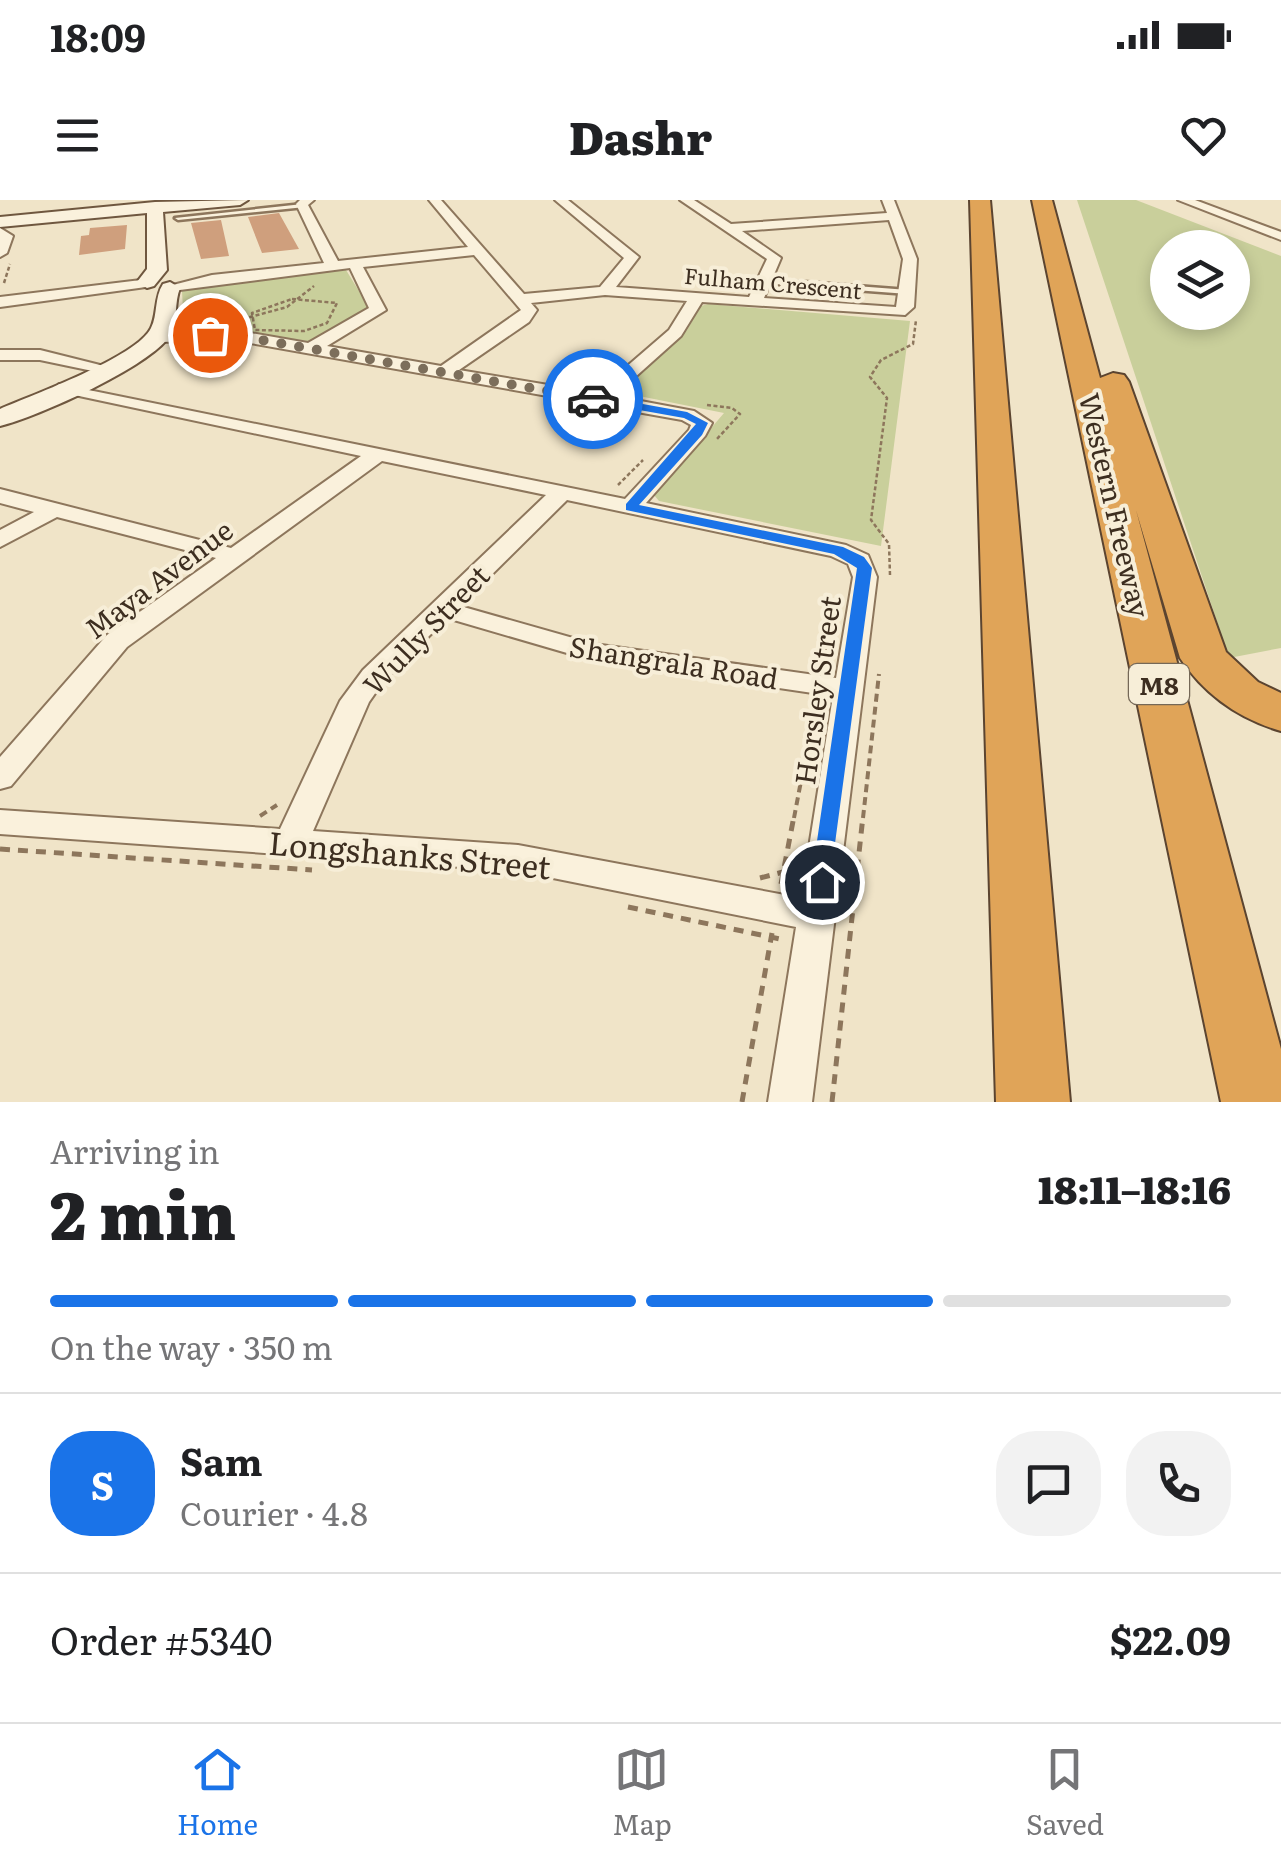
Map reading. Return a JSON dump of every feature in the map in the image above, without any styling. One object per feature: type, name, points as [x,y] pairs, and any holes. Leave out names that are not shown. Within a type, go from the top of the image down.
[{"type":"highway","points":[[980,200],[1033,1102]]},
{"type":"highway","name":"Western Freeway","points":[[1042,200],[1258,1102]]},
{"type":"highway","points":[[1059,265],[1126,412],[1204,658],[1240,693],[1281,714]]},
{"type":"street","points":[[169,209],[217,200]]},
{"type":"street","points":[[0,222],[240,200]]},
{"type":"street","points":[[435,200],[529,310],[522,319],[444,372]]},
{"type":"street","points":[[561,200],[632,257],[605,291]]},
{"type":"street","points":[[686,200],[774,258],[754,303]]},
{"type":"street","points":[[888,200],[910,262],[908,292]]},
{"type":"street","points":[[1184,200],[1281,236]]},
{"type":"street","points":[[306,203],[332,266]]},
{"type":"street","points":[[0,418],[107,369],[157,338],[162,326],[157,270],[169,209]]},
{"type":"street","points":[[732,228],[894,216]]},
{"type":"street","points":[[0,232],[7,236],[6,256]]},
{"type":"street","points":[[0,299],[158,287],[480,250]]},
{"type":"street","points":[[310,349],[378,310],[355,264]]},
{"type":"street","name":"Fulham Crescent","points":[[523,299],[605,291],[894,314],[904,310],[908,292]]},
{"type":"street","points":[[598,400],[675,333],[697,298]]},
{"type":"street","points":[[157,338],[230,335],[687,415],[702,423],[630,507]]},
{"type":"street","points":[[0,354],[40,355],[107,369]]},
{"type":"street","name":"Horsley Street","points":[[65,388],[838,550],[859,560],[865,577],[790,1102]]},
{"type":"street","name":"Maya Avenue","points":[[0,778],[117,641],[378,454]]},
{"type":"street","name":"Wully Street","points":[[291,842],[355,701],[374,676],[572,494]]},
{"type":"street","points":[[0,496],[234,556]]},
{"type":"street","points":[[0,540],[54,510]]},
{"type":"street","name":"Shangrala Road","points":[[443,610],[591,652],[848,689]]},
{"type":"street","name":"Longshanks Street","points":[[0,822],[518,858],[814,931]]},
{"type":"lane","points":[[169,209],[306,203]]},
{"type":"lane","points":[[766,281],[908,292]]},
{"type":"path","points":[[0,299],[6,256]]},
{"type":"path","points":[[300,299],[308,289],[325,281]]},
{"type":"path","points":[[202,294],[198,310],[216,320]]},
{"type":"path","points":[[300,299],[336,303],[327,324],[307,330],[256,331],[253,317],[254,312],[300,299]]},
{"type":"path","points":[[234,320],[253,317]]},
{"type":"path","points":[[702,404],[732,408],[740,414],[722,436],[706,446]]},
{"type":"path","points":[[572,494],[590,488],[606,492],[616,488],[652,450]]},
{"type":"path","points":[[874,546],[893,550]]},
{"type":"path","points":[[742,1102],[831,630]]},
{"type":"path","points":[[257,818],[279,804]]},
{"type":"path","points":[[0,849],[328,871]]},
{"type":"path","points":[[754,879],[783,872]]},
{"type":"path","points":[[624,906],[814,931]]},
{"type":"green space","points":[[1077,200],[1136,200],[1214,230],[1150,230],[1150,330],[1250,330],[1250,244],[1281,256],[1281,648],[1229,658]]},
{"type":"green space","points":[[346,270],[370,309],[313,342],[241,331],[184,330],[182,291],[190,287]]},
{"type":"green space","points":[[701,306],[910,321],[881,546],[659,501],[654,495],[724,413],[619,392],[687,330]]},
{"type":"building","points":[[279,213],[299,249],[262,253],[248,217]]},
{"type":"building","points":[[221,220],[229,256],[201,259],[191,223]]},
{"type":"building","points":[[127,225],[125,249],[79,255],[81,236],[89,235],[90,228]]},
{"type":"way so far","points":[[210,335],[239,336],[593,399]]},
{"type":"route","points":[[593,399],[687,415],[702,423],[630,507],[838,550],[850,554],[865,568],[822,882]]}]
